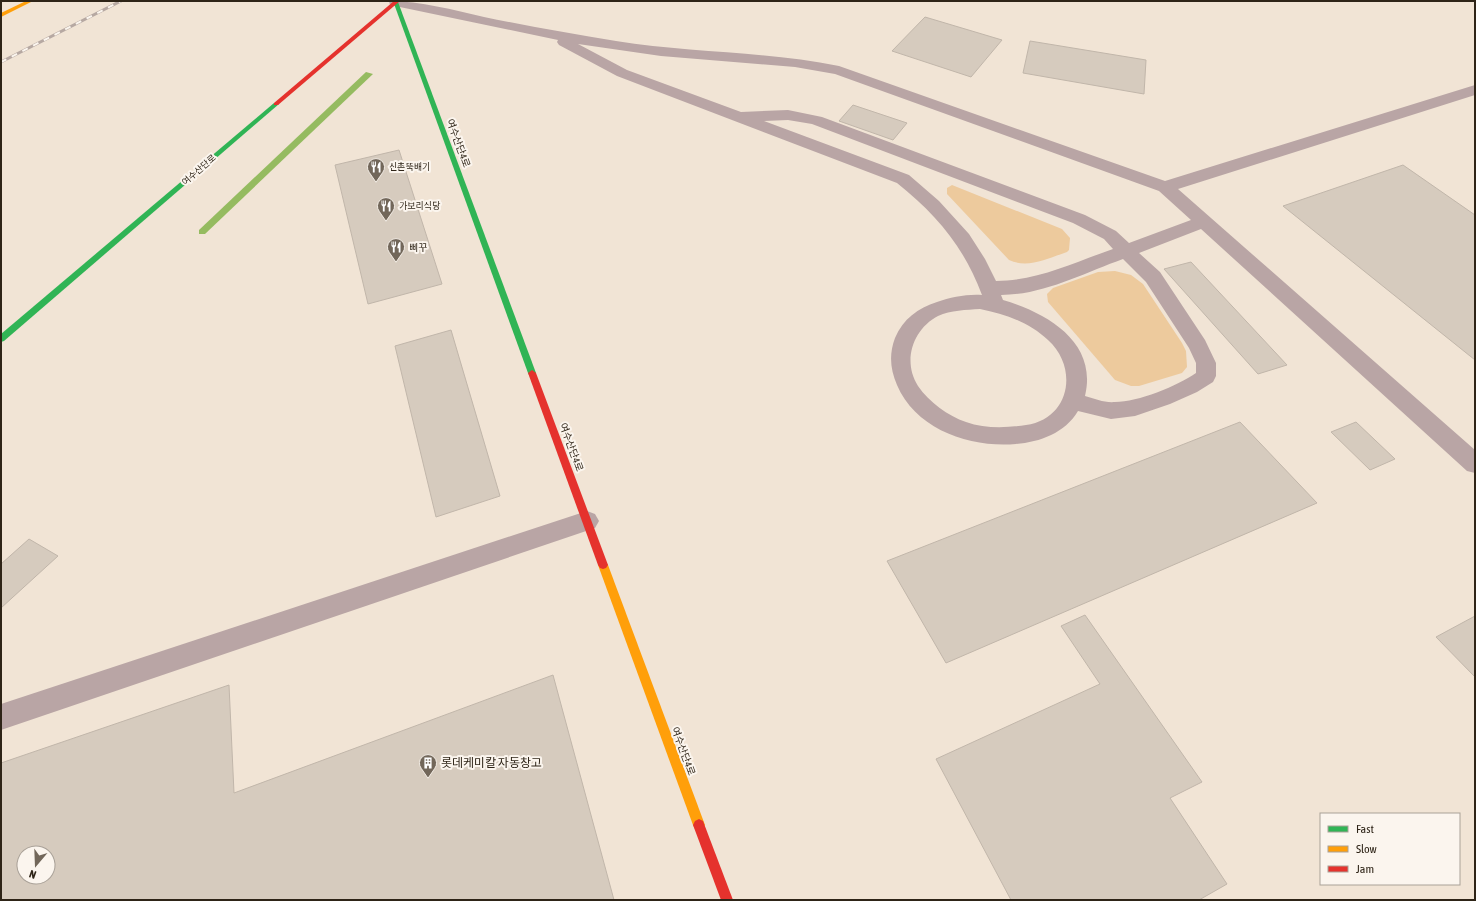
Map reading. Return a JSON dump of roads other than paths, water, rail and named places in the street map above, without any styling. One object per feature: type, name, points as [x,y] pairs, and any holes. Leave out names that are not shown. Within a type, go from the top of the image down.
[{"type":"street","points":[[1,15],[30,1]]},
{"type":"street","name":"여수산단로","points":[[1,339],[396,2]]},
{"type":"street","name":"여수산단4로","points":[[396,2],[727,900]]},
{"type":"lane","points":[[396,2],[554,37],[694,56],[804,64],[839,70],[1165,187],[1475,464]]},
{"type":"lane","points":[[554,37],[622,73],[903,179],[921,194],[964,241],[980,267],[992,296],[1008,307],[1035,319],[1058,336],[1072,357],[1079,380],[1074,402],[1060,420],[1037,433],[1008,437],[977,434],[948,424],[924,408],[908,387],[900,365],[902,344],[912,326],[929,312],[952,304],[980,302],[992,296],[1013,288],[1035,284],[1204,222]]},
{"type":"lane","points":[[1165,187],[1475,90]]},
{"type":"lane","points":[[739,117],[788,115],[816,120],[1079,219],[1102,229],[1127,250],[1154,277],[1198,345],[1206,363],[1206,376],[1196,384],[1129,410],[1110,411],[1074,402]]},
{"type":"lane","points":[[1,717],[587,521]]},
{"type":"waterway","points":[[202,232],[369,74]]},
{"type":"railway","points":[[1,62],[121,1]]},
{"type":"place","name":"신촌뚝배기","points":[[376,182]]},
{"type":"place","name":"가보리식당","points":[[386,221]]},
{"type":"place","name":"삐꾸","points":[[396,262]]},
{"type":"place","name":"롯데케미칼 자동창고","points":[[428,778]]}]
